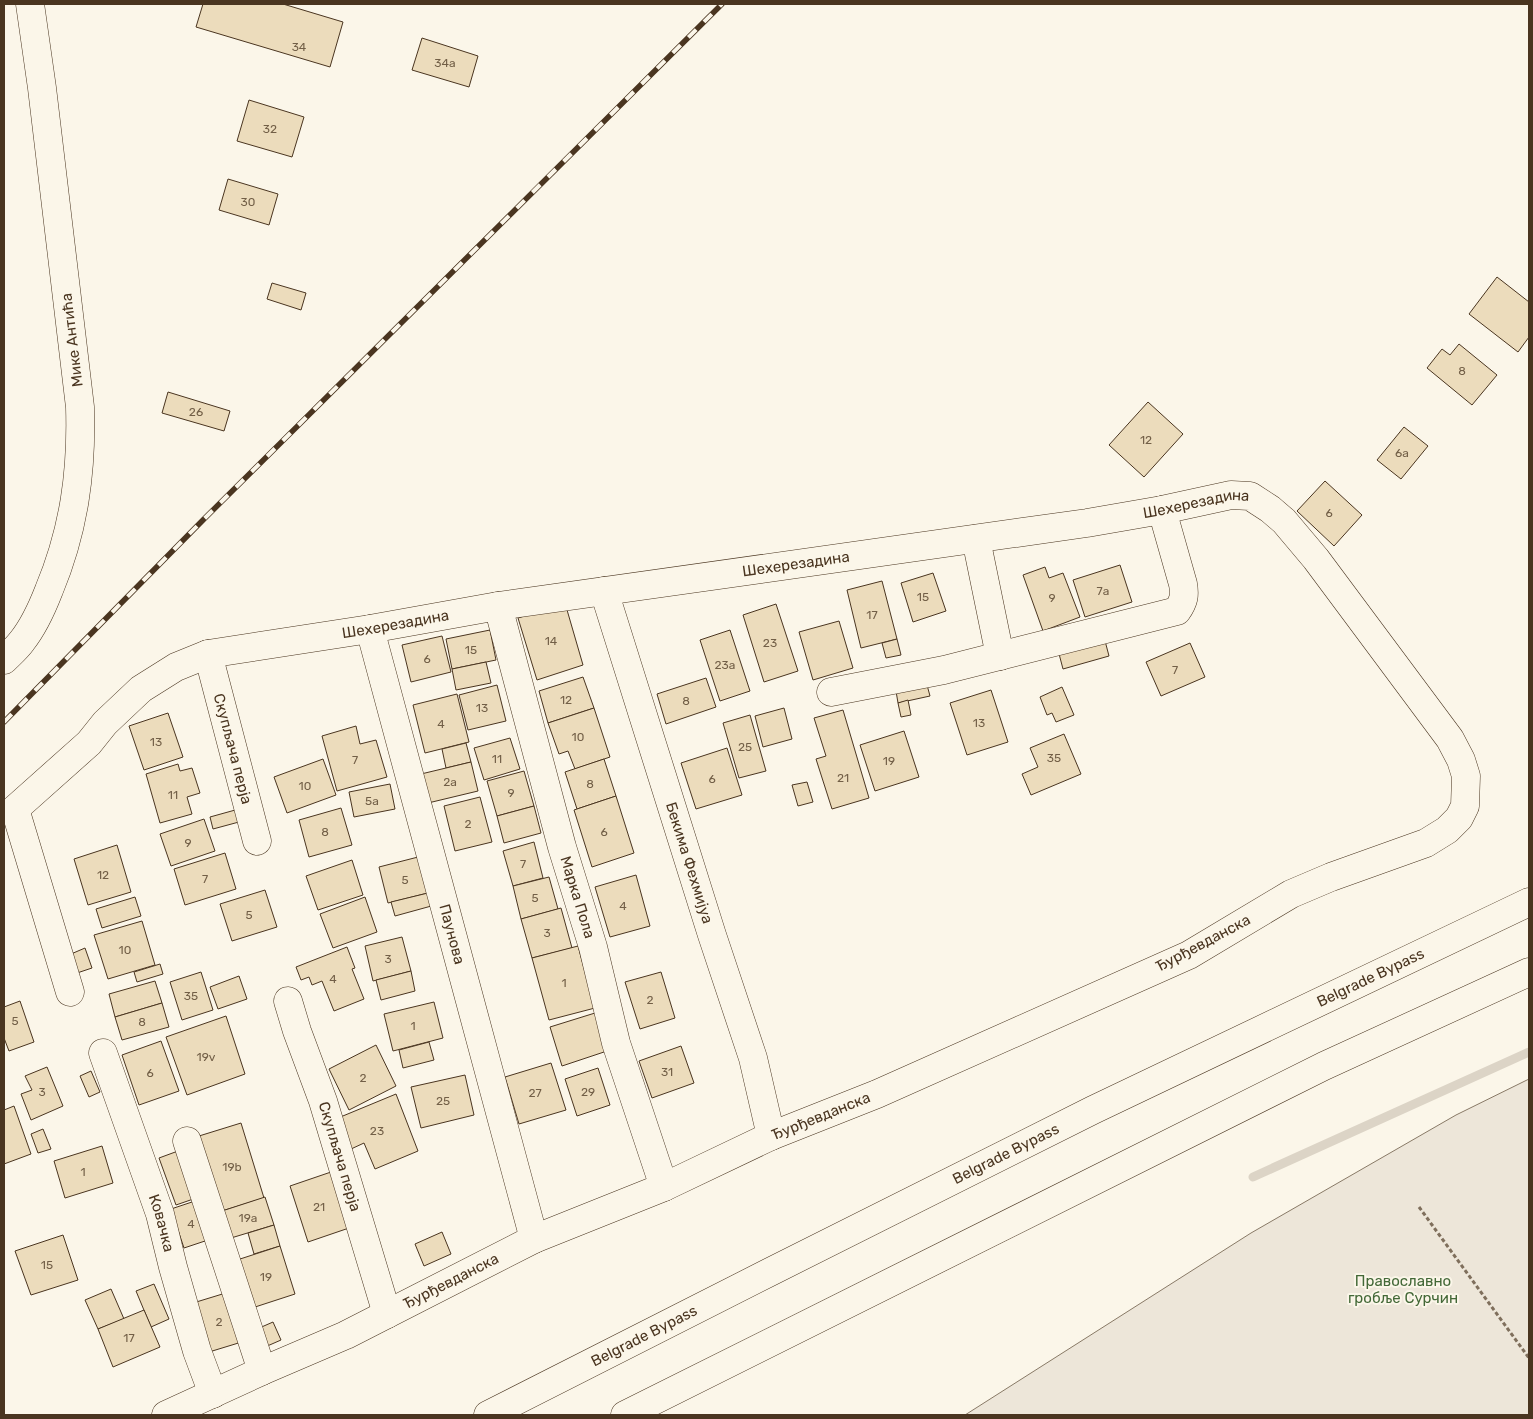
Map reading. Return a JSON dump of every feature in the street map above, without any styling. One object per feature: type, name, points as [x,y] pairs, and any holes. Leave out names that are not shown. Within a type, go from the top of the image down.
[{"type":"main road","name":"Мике Антића","points":[[4,660],[23,640],[39,614],[61,561],[80,470],[80,407],[42,88],[30,4]]},
{"type":"main road","name":"Шехерезадина","points":[[70,992],[15,809],[89,743],[105,723],[141,689],[176,667],[208,654],[370,629],[498,606],[1087,523],[1162,510],[1231,495],[1250,496],[1270,509],[1284,521],[1316,559],[1450,739],[1461,760],[1466,776],[1465,806]]},
{"type":"main road","points":[[830,692],[944,670],[1177,610],[1183,603],[1185,596],[1162,510]]},
{"type":"main road","points":[[976,539],[1000,656]]},
{"type":"main road","name":"Бекима Фехмијуа","points":[[604,590],[712,935],[753,1058],[771,1136]]},
{"type":"main road","name":"Марка Пола","points":[[498,606],[562,848],[593,948],[616,1042],[664,1187]]},
{"type":"main road","name":"Паунова","points":[[370,629],[534,1239]]},
{"type":"main road","name":"Скупљача перја","points":[[208,654],[257,841]]},
{"type":"main road","name":"Ђурђевданска","points":[[166,1415],[346,1335],[534,1239],[664,1187],[771,1136],[877,1094],[1189,954],[1291,894],[1331,877],[1426,843],[1447,830],[1459,818],[1465,806]]},
{"type":"main road","name":"Belgrade Bypass","points":[[488,1415],[1094,1110],[1529,902]]},
{"type":"main road","points":[[625,1415],[1324,1066],[1529,972]]},
{"type":"main road","name":"Скупљача перја","points":[[288,1001],[323,1101],[386,1314]]},
{"type":"main road","name":"Ковачка","points":[[103,1053],[160,1214],[192,1333],[213,1394]]},
{"type":"main road","points":[[187,1141],[262,1371]]},
{"type":"path","points":[[1419,1207],[1529,1358]]},
{"type":"green space","name":"Православно гробље Сурчин","points":[[1529,1079],[1529,1415],[965,1415],[1251,1233],[1456,1115]]},
{"type":"building","points":[[203,4],[283,4],[343,22],[330,67],[196,27]]},
{"type":"building","points":[[422,38],[478,56],[469,87],[412,70]]},
{"type":"building","points":[[249,100],[304,117],[292,157],[237,141]]},
{"type":"building","points":[[228,179],[278,194],[269,225],[219,210]]},
{"type":"building","points":[[1497,277],[1529,302],[1529,337],[1518,352],[1469,314]]},
{"type":"building","points":[[272,283],[306,293],[301,310],[267,299]]},
{"type":"building","points":[[1459,344],[1497,375],[1472,405],[1427,368],[1442,349],[1450,355]]},
{"type":"building","points":[[168,392],[230,411],[224,431],[162,413]]},
{"type":"building","points":[[1148,402],[1183,434],[1144,477],[1109,445]]},
{"type":"building","points":[[1404,427],[1428,446],[1401,479],[1377,460]]},
{"type":"building","points":[[1325,481],[1362,515],[1334,546],[1297,511]]},
{"type":"building","points":[[1120,565],[1132,602],[1085,617],[1073,580]]},
{"type":"building","points":[[1045,567],[1049,578],[1063,573],[1080,617],[1043,631],[1023,575]]},
{"type":"building","points":[[933,573],[946,611],[913,622],[901,583]]},
{"type":"building","points":[[882,581],[897,639],[861,648],[847,590]]},
{"type":"building","points":[[565,603],[583,665],[537,680],[518,618]]},
{"type":"building","points":[[776,604],[798,671],[764,682],[743,615]]},
{"type":"building","points":[[839,621],[853,668],[813,680],[799,632]]},
{"type":"building","points":[[490,630],[496,660],[452,669],[446,639]]},
{"type":"building","points":[[730,630],[750,691],[720,701],[700,640]]},
{"type":"building","points":[[442,636],[451,672],[411,682],[402,645]]},
{"type":"building","points":[[1104,637],[1109,656],[1063,669],[1058,650]]},
{"type":"building","points":[[897,639],[901,655],[886,658],[882,643]]},
{"type":"building","points":[[1190,643],[1205,677],[1161,696],[1146,662]]},
{"type":"building","points":[[486,662],[491,683],[456,690],[452,669]]},
{"type":"building","points":[[583,677],[594,708],[548,723],[539,691]]},
{"type":"building","points":[[706,678],[716,707],[666,724],[657,694]]},
{"type":"building","points":[[497,685],[506,721],[468,730],[459,695]]},
{"type":"building","points":[[927,685],[930,696],[898,703],[896,691]]},
{"type":"building","points":[[1062,687],[1074,715],[1056,722],[1052,713],[1047,715],[1040,697]]},
{"type":"building","points":[[991,690],[1008,742],[967,755],[950,703]]},
{"type":"building","points":[[457,694],[469,742],[425,753],[413,705]]},
{"type":"building","points":[[908,700],[911,715],[901,717],[898,703]]},
{"type":"building","points":[[594,708],[610,757],[575,769],[568,751],[559,754],[548,723]]},
{"type":"building","points":[[784,708],[792,739],[763,747],[755,716]]},
{"type":"building","points":[[843,710],[869,798],[832,809],[816,759],[826,756],[814,718]]},
{"type":"building","points":[[168,713],[183,757],[144,770],[129,726]]},
{"type":"building","points":[[750,715],[766,771],[739,778],[723,723]]},
{"type":"building","points":[[356,726],[360,744],[376,740],[387,777],[337,791],[322,736]]},
{"type":"building","points":[[904,731],[919,777],[875,791],[860,745]]},
{"type":"building","points":[[1064,734],[1081,774],[1031,795],[1022,774],[1038,767],[1030,748]]},
{"type":"building","points":[[510,738],[520,769],[484,780],[474,748]]},
{"type":"building","points":[[466,743],[471,762],[446,768],[442,749]]},
{"type":"building","points":[[727,748],[742,795],[696,809],[681,763]]},
{"type":"building","points":[[323,759],[336,795],[287,813],[274,777]]},
{"type":"building","points":[[604,759],[616,796],[577,809],[565,772]]},
{"type":"building","points":[[471,762],[478,791],[428,803],[421,774]]},
{"type":"building","points":[[178,764],[180,771],[192,768],[200,793],[187,797],[192,814],[160,823],[146,774]]},
{"type":"building","points":[[524,771],[534,806],[497,816],[487,781]]},
{"type":"building","points":[[807,782],[813,802],[798,806],[792,785]]},
{"type":"building","points":[[390,784],[395,809],[354,817],[349,792]]},
{"type":"building","points":[[616,796],[634,853],[592,867],[574,810]]},
{"type":"building","points":[[480,797],[492,842],[455,851],[444,806]]},
{"type":"building","points":[[534,806],[541,833],[504,843],[497,816]]},
{"type":"building","points":[[246,807],[250,819],[213,829],[210,817]]},
{"type":"building","points":[[341,808],[352,845],[309,857],[299,820]]},
{"type":"building","points":[[204,819],[215,851],[171,866],[160,834]]},
{"type":"building","points":[[534,842],[543,878],[513,886],[503,851]]},
{"type":"building","points":[[117,845],[131,892],[88,905],[74,859]]},
{"type":"building","points":[[225,853],[236,889],[185,905],[174,869]]},
{"type":"building","points":[[422,856],[432,892],[388,903],[379,867]]},
{"type":"building","points":[[352,860],[363,895],[318,910],[306,876]]},
{"type":"building","points":[[636,875],[650,926],[610,937],[595,887]]},
{"type":"building","points":[[549,877],[558,909],[521,919],[513,886]]},
{"type":"building","points":[[265,890],[277,927],[232,941],[220,904]]},
{"type":"building","points":[[432,892],[435,905],[395,916],[391,902]]},
{"type":"building","points":[[135,897],[141,916],[102,928],[96,909]]},
{"type":"building","points":[[365,897],[377,932],[333,948],[320,914]]},
{"type":"building","points":[[561,908],[572,948],[532,958],[521,919]]},
{"type":"building","points":[[142,921],[155,965],[108,979],[94,935]]},
{"type":"building","points":[[402,937],[411,971],[373,981],[365,946]]},
{"type":"building","points":[[578,946],[595,1008],[549,1020],[532,958]]},
{"type":"building","points":[[347,947],[355,968],[352,969],[364,999],[334,1011],[322,981],[312,985],[309,977],[301,980],[296,967]]},
{"type":"building","points":[[85,948],[92,968],[77,973],[71,954]]},
{"type":"building","points":[[160,964],[163,974],[137,982],[134,972]]},
{"type":"building","points":[[411,971],[415,991],[381,1000],[376,980]]},
{"type":"building","points":[[201,972],[213,1010],[182,1020],[170,982]]},
{"type":"building","points":[[661,972],[675,1018],[640,1029],[625,982]]},
{"type":"building","points":[[239,976],[247,999],[218,1009],[210,987]]},
{"type":"building","points":[[155,981],[162,1003],[115,1017],[109,994]]},
{"type":"building","points":[[20,1001],[34,1042],[9,1051],[4,1038],[4,1007]]},
{"type":"building","points":[[434,1002],[443,1038],[393,1051],[384,1014]]},
{"type":"building","points":[[162,1003],[169,1027],[122,1040],[115,1017]]},
{"type":"building","points":[[595,1013],[607,1051],[562,1066],[550,1027]]},
{"type":"building","points":[[226,1016],[245,1074],[187,1095],[166,1037]]},
{"type":"building","points":[[161,1041],[179,1091],[139,1105],[122,1055]]},
{"type":"building","points":[[429,1042],[434,1060],[403,1068],[399,1050]]},
{"type":"building","points":[[376,1045],[396,1086],[349,1110],[329,1069]]},
{"type":"building","points":[[681,1046],[694,1083],[652,1098],[639,1061]]},
{"type":"building","points":[[551,1063],[566,1110],[519,1124],[505,1077]]},
{"type":"building","points":[[47,1067],[63,1106],[31,1120],[21,1094],[32,1090],[25,1076]]},
{"type":"building","points":[[598,1068],[610,1105],[577,1116],[565,1079]]},
{"type":"building","points":[[91,1071],[100,1092],[89,1097],[80,1076]]},
{"type":"building","points":[[465,1075],[474,1115],[421,1128],[411,1087]]},
{"type":"building","points":[[396,1094],[418,1151],[375,1169],[364,1143],[351,1149],[338,1118]]},
{"type":"building","points":[[14,1106],[31,1154],[4,1164],[4,1110]]},
{"type":"building","points":[[241,1123],[264,1198],[222,1211],[199,1136]]},
{"type":"building","points":[[43,1129],[51,1149],[38,1153],[31,1134]]},
{"type":"building","points":[[102,1146],[113,1183],[65,1198],[54,1161]]},
{"type":"building","points":[[178,1151],[202,1196],[176,1205],[159,1158]]},
{"type":"building","points":[[331,1172],[349,1228],[308,1242],[290,1186]]},
{"type":"building","points":[[265,1197],[274,1225],[231,1238],[222,1211]]},
{"type":"building","points":[[198,1200],[211,1239],[184,1248],[171,1209]]},
{"type":"building","points":[[274,1225],[280,1246],[254,1254],[248,1233]]},
{"type":"building","points":[[442,1232],[451,1254],[424,1266],[415,1244]]},
{"type":"building","points":[[63,1235],[78,1280],[31,1295],[15,1251]]},
{"type":"building","points":[[280,1246],[295,1294],[252,1308],[237,1260]]},
{"type":"building","points":[[154,1284],[169,1319],[151,1327],[136,1291]]},
{"type":"building","points":[[111,1289],[124,1319],[98,1329],[85,1300]]},
{"type":"building","points":[[229,1292],[245,1341],[209,1352],[193,1303]]},
{"type":"building","points":[[144,1310],[160,1347],[113,1367],[98,1329]]},
{"type":"building","points":[[273,1322],[281,1340],[265,1347],[257,1329]]},
{"type":"waterway","points":[[1253,1177],[1529,1052]]},
{"type":"railway","points":[[4,722],[204,519],[722,4]]}]
